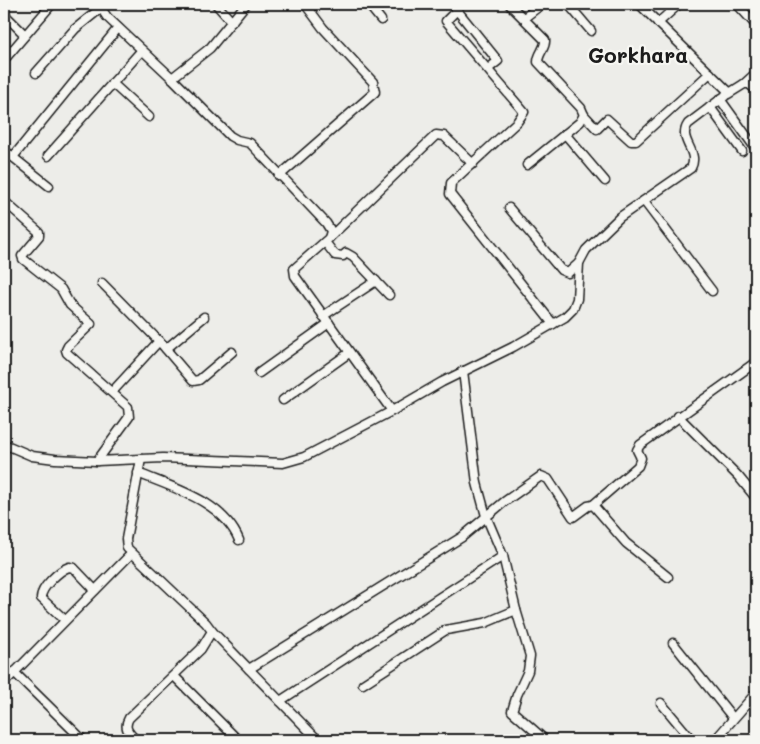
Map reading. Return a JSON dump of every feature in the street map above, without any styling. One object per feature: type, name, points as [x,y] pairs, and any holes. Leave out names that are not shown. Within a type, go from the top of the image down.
[{"type":"street","points":[[4,60],[50,4]]},
{"type":"street","points":[[216,4],[232,22]]},
{"type":"street","points":[[172,78],[210,48],[246,4]]},
{"type":"street","points":[[368,4],[381,20]]},
{"type":"street","points":[[509,4],[545,40],[545,46],[538,57],[538,62],[581,108],[584,115],[597,129],[607,119],[624,137],[631,141],[636,141],[710,73]]},
{"type":"street","points":[[524,18],[542,4]]},
{"type":"street","points":[[568,4],[591,31]]},
{"type":"street","points":[[639,4],[726,89],[728,94]]},
{"type":"street","points":[[658,23],[679,4]]},
{"type":"street","points":[[737,4],[756,25]]},
{"type":"street","points":[[280,176],[375,92],[373,82],[323,28],[309,5]]},
{"type":"street","points":[[36,73],[75,29],[101,6],[118,28],[230,136],[250,143],[326,223],[331,231],[327,240]]},
{"type":"street","points":[[488,69],[498,61],[455,7],[446,21],[524,112],[517,122],[451,183],[450,194],[553,324]]},
{"type":"street","points":[[4,14],[25,35]]},
{"type":"street","points":[[13,157],[118,28]]},
{"type":"street","points":[[48,156],[142,50]]},
{"type":"street","points":[[509,208],[561,270],[568,273],[579,263],[586,250],[598,236],[691,168],[695,161],[684,135],[684,130],[720,99],[744,84],[756,73]]},
{"type":"street","points":[[112,83],[149,117]]},
{"type":"street","points":[[744,84],[749,84],[756,90]]},
{"type":"street","points":[[720,99],[756,149]]},
{"type":"street","points":[[710,107],[742,151]]},
{"type":"street","points":[[527,165],[580,122],[584,115]]},
{"type":"street","points":[[565,134],[605,181]]},
{"type":"street","points":[[392,411],[299,284],[294,269],[327,240],[436,135],[444,136],[473,164]]},
{"type":"street","points":[[4,150],[49,186]]},
{"type":"street","points":[[4,201],[38,232],[39,236],[22,256],[23,259],[61,289],[70,305],[90,324],[68,346],[67,353],[112,392],[130,412],[129,417],[97,461]]},
{"type":"street","points":[[644,201],[712,291]]},
{"type":"street","points":[[327,240],[335,255],[343,256],[346,253],[353,257],[389,295]]},
{"type":"street","points":[[4,444],[32,456],[97,461],[163,458],[283,462],[304,457],[463,371],[513,348],[566,317],[573,309],[577,300],[579,263]]},
{"type":"street","points":[[323,316],[376,282]]},
{"type":"street","points":[[102,283],[159,340],[190,378],[196,382],[232,352]]},
{"type":"street","points":[[166,349],[204,317]]},
{"type":"street","points":[[259,373],[329,323]]},
{"type":"street","points":[[112,392],[159,340]]},
{"type":"street","points":[[284,400],[349,352]]},
{"type":"street","points":[[249,669],[462,536],[541,476],[548,479],[573,517],[593,505],[638,466],[641,458],[637,450],[640,445],[756,362]]},
{"type":"street","points":[[463,371],[477,483],[486,516],[503,556],[531,663],[516,695],[512,711],[544,740]]},
{"type":"street","points":[[678,416],[738,476],[756,498]]},
{"type":"street","points":[[141,459],[126,539],[131,554],[206,623],[318,740]]},
{"type":"street","points":[[138,473],[216,510],[236,532],[239,540]]},
{"type":"street","points":[[593,505],[626,543],[668,577]]},
{"type":"street","points":[[4,683],[131,554]]},
{"type":"street","points":[[280,701],[503,556]]},
{"type":"street","points":[[65,620],[41,598],[44,589],[63,570],[69,567],[74,568],[95,590]]},
{"type":"street","points":[[364,684],[446,630],[485,623],[516,610]]},
{"type":"street","points":[[136,740],[128,732],[126,723],[201,649],[212,631]]},
{"type":"street","points":[[673,643],[733,718]]},
{"type":"street","points":[[14,672],[84,740]]},
{"type":"street","points":[[174,676],[238,740]]},
{"type":"street","points":[[714,740],[756,693]]},
{"type":"street","points":[[661,703],[692,740]]},
{"type":"district","name":"Gorkhara","points":[[638,56]]}]
